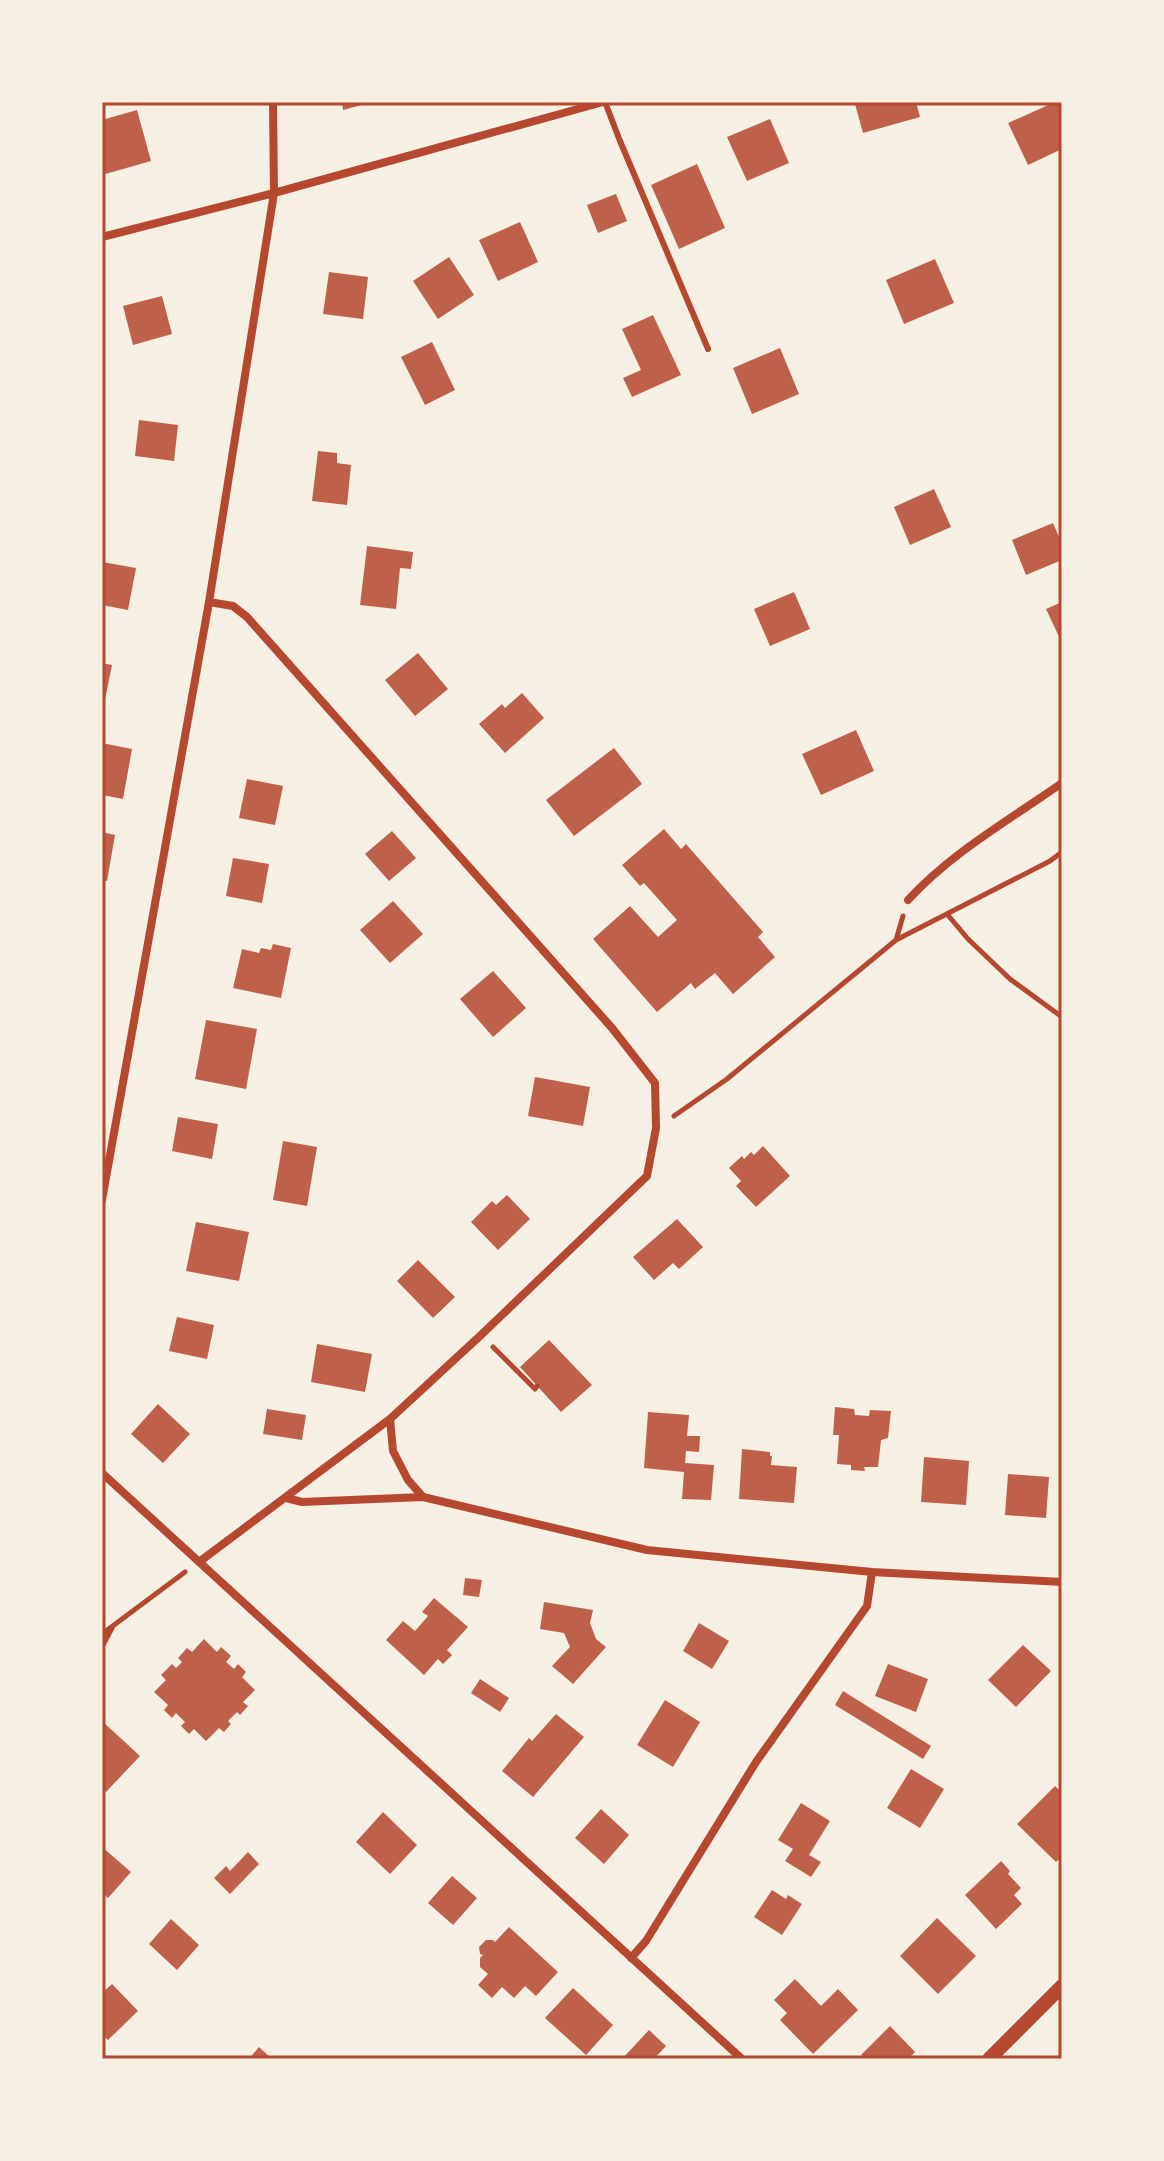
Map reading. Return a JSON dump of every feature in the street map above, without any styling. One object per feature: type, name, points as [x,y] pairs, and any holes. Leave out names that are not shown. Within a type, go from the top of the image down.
[{"type":"street","points":[[102,1200],[209,602],[274,193],[273,102]]},
{"type":"street","points":[[102,237],[604,102]]},
{"type":"street","points":[[199,1562],[390,1419],[481,1335],[647,1176],[656,1128],[655,1083],[612,1028],[247,617],[233,606],[209,602]]},
{"type":"street","points":[[908,900],[950,860],[1062,783]]},
{"type":"street","points":[[390,1419],[393,1451],[408,1480],[423,1497]]},
{"type":"street","points":[[102,1473],[742,2059]]},
{"type":"street","points":[[286,1498],[302,1502],[423,1497],[647,1550],[872,1572],[1062,1582]]},
{"type":"street","points":[[631,1958],[646,1941],[756,1762],[867,1606],[872,1572]]},
{"type":"street","points":[[989,2059],[1062,1986]]},
{"type":"lane","points":[[604,102],[708,349]]},
{"type":"path","points":[[656,1128],[727,1079],[896,940],[1062,852]]},
{"type":"path","points":[[896,940],[908,900]]},
{"type":"path","points":[[947,914],[1010,979],[1062,1017]]},
{"type":"path","points":[[481,1335],[535,1389],[537,1386]]},
{"type":"path","points":[[102,1634],[199,1562]]},
{"type":"path","points":[[102,1647],[113,1627]]},
{"type":"building","points":[[342,102],[369,102],[369,103],[343,110]]},
{"type":"building","points":[[916,102],[920,117],[863,133],[855,104]]},
{"type":"building","points":[[1055,102],[1062,102],[1062,149],[1028,165],[1008,123]]},
{"type":"building","points":[[137,110],[151,161],[102,175],[102,120]]},
{"type":"building","points":[[770,119],[789,163],[747,181],[727,137]]},
{"type":"building","points":[[697,164],[725,228],[679,249],[651,185]]},
{"type":"building","points":[[616,194],[627,221],[598,233],[587,205]]},
{"type":"building","points":[[520,222],[538,262],[498,281],[479,240]]},
{"type":"building","points":[[449,257],[474,295],[438,319],[413,281]]},
{"type":"building","points":[[935,259],[954,303],[904,324],[886,280]]},
{"type":"building","points":[[329,272],[368,277],[363,319],[323,314]]},
{"type":"building","points":[[162,296],[172,334],[133,345],[123,306]]},
{"type":"building","points":[[653,315],[681,375],[632,397],[623,378],[641,370],[622,329]]},
{"type":"building","points":[[432,342],[455,390],[425,405],[401,357]]},
{"type":"building","points":[[780,348],[799,394],[752,414],[733,368]]},
{"type":"building","points":[[139,420],[178,425],[174,461],[135,456]]},
{"type":"building","points":[[318,451],[337,453],[337,463],[351,465],[347,505],[312,501]]},
{"type":"building","points":[[934,489],[951,527],[910,545],[894,507]]},
{"type":"building","points":[[1053,523],[1062,544],[1062,560],[1026,575],[1012,540]]},
{"type":"building","points":[[367,546],[413,552],[411,569],[400,568],[396,609],[360,605]]},
{"type":"building","points":[[102,562],[136,568],[128,610],[102,605]]},
{"type":"building","points":[[794,592],[810,629],[770,646],[754,609]]},
{"type":"building","points":[[1062,602],[1062,643],[1046,609]]},
{"type":"building","points":[[418,653],[448,689],[415,716],[385,680]]},
{"type":"building","points":[[102,663],[112,665],[103,710],[102,710]]},
{"type":"building","points":[[522,693],[544,718],[505,753],[479,724],[502,704],[505,708]]},
{"type":"building","points":[[856,730],[874,771],[821,795],[802,754]]},
{"type":"building","points":[[102,743],[132,749],[123,799],[102,795]]},
{"type":"building","points":[[614,748],[642,784],[574,836],[546,800]]},
{"type":"building","points":[[247,779],[283,786],[275,825],[239,818]]},
{"type":"building","points":[[664,829],[681,849],[686,844],[763,932],[758,937],[775,957],[733,994],[715,973],[695,989],[691,983],[657,1012],[593,939],[630,906],[658,937],[677,920],[644,883],[640,886],[622,865]]},
{"type":"building","points":[[392,831],[416,858],[389,881],[365,854]]},
{"type":"building","points":[[102,832],[115,835],[107,881],[102,880]]},
{"type":"building","points":[[233,858],[269,864],[262,903],[226,896]]},
{"type":"building","points":[[393,901],[423,934],[390,963],[360,930]]},
{"type":"building","points":[[273,944],[291,948],[281,998],[233,988],[242,949],[259,953],[261,948],[271,950]]},
{"type":"building","points":[[493,971],[526,1008],[493,1037],[460,999]]},
{"type":"building","points":[[206,1020],[257,1029],[246,1089],[195,1079]]},
{"type":"building","points":[[535,1077],[590,1087],[583,1126],[528,1116]]},
{"type":"building","points":[[178,1117],[218,1124],[212,1159],[172,1151]]},
{"type":"building","points":[[283,1141],[317,1147],[307,1206],[273,1200]]},
{"type":"building","points":[[763,1146],[790,1176],[756,1207],[736,1186],[741,1181],[729,1168],[742,1156],[744,1159],[751,1152],[754,1155]]},
{"type":"building","points":[[507,1195],[530,1219],[498,1250],[471,1222],[492,1201],[496,1205]]},
{"type":"building","points":[[677,1219],[703,1247],[679,1269],[673,1263],[654,1280],[633,1257]]},
{"type":"building","points":[[196,1222],[249,1232],[239,1281],[186,1271]]},
{"type":"building","points":[[418,1260],[455,1297],[433,1318],[397,1281]]},
{"type":"building","points":[[177,1317],[214,1325],[207,1359],[169,1351]]},
{"type":"building","points":[[549,1340],[592,1385],[561,1412],[520,1367]]},
{"type":"building","points":[[317,1344],[372,1354],[365,1392],[311,1382]]},
{"type":"building","points":[[158,1404],[190,1434],[163,1463],[131,1434]]},
{"type":"building","points":[[835,1407],[854,1409],[855,1415],[869,1416],[870,1410],[891,1411],[888,1438],[881,1440],[878,1467],[864,1467],[865,1471],[851,1470],[851,1465],[837,1464],[839,1435],[833,1435]]},
{"type":"building","points":[[267,1409],[306,1415],[302,1440],[263,1434]]},
{"type":"building","points":[[648,1412],[689,1415],[687,1436],[700,1436],[699,1452],[686,1451],[685,1463],[714,1465],[711,1500],[682,1499],[684,1472],[644,1468]]},
{"type":"building","points":[[742,1449],[770,1452],[771,1465],[797,1467],[794,1503],[739,1499]]},
{"type":"building","points":[[924,1457],[969,1461],[966,1505],[921,1502]]},
{"type":"building","points":[[1008,1474],[1049,1477],[1046,1518],[1005,1515]]},
{"type":"building","points":[[465,1578],[482,1580],[479,1597],[463,1595]]},
{"type":"building","points":[[434,1598],[468,1627],[447,1650],[452,1655],[443,1664],[438,1659],[424,1675],[386,1640],[403,1621],[415,1631],[428,1616],[422,1612]]},
{"type":"building","points":[[544,1602],[593,1610],[590,1623],[596,1639],[606,1647],[573,1684],[552,1666],[570,1647],[564,1633],[540,1629]]},
{"type":"building","points":[[699,1623],[729,1641],[712,1669],[683,1651]]},
{"type":"building","points":[[204,1639],[217,1652],[221,1647],[231,1656],[226,1662],[234,1669],[238,1664],[246,1672],[242,1677],[255,1690],[243,1702],[248,1706],[228,1721],[231,1724],[224,1732],[219,1728],[206,1741],[194,1729],[189,1734],[181,1726],[185,1722],[176,1713],[172,1718],[164,1710],[168,1705],[154,1692],[166,1680],[161,1675],[172,1664],[176,1668],[182,1662],[178,1658],[187,1648],[192,1652]]},
{"type":"building","points":[[1023,1645],[1051,1671],[1016,1707],[988,1680]]},
{"type":"building","points":[[888,1664],[928,1679],[916,1712],[875,1696]]},
{"type":"building","points":[[480,1679],[509,1698],[500,1712],[471,1693]]},
{"type":"building","points":[[843,1691],[931,1746],[923,1759],[835,1705]]},
{"type":"building","points":[[665,1700],[700,1722],[673,1767],[637,1745]]},
{"type":"building","points":[[556,1714],[584,1737],[533,1797],[502,1771],[529,1738],[532,1741]]},
{"type":"building","points":[[102,1721],[140,1756],[106,1792],[102,1789]]},
{"type":"building","points":[[911,1769],[944,1789],[920,1828],[887,1808]]},
{"type":"building","points":[[1055,1786],[1062,1793],[1062,1856],[1056,1862],[1017,1824]]},
{"type":"building","points":[[801,1803],[830,1821],[809,1855],[821,1862],[811,1877],[785,1861],[793,1849],[778,1840]]},
{"type":"building","points":[[601,1809],[629,1835],[604,1864],[575,1838]]},
{"type":"building","points":[[383,1812],[417,1845],[390,1874],[356,1842]]},
{"type":"building","points":[[102,1847],[131,1872],[108,1898],[102,1893]]},
{"type":"building","points":[[248,1852],[259,1864],[230,1894],[214,1878],[226,1866],[230,1871]]},
{"type":"building","points":[[1001,1861],[1021,1888],[1014,1895],[1022,1904],[996,1929],[965,1895]]},
{"type":"building","points":[[452,1876],[477,1898],[453,1925],[428,1903]]},
{"type":"building","points":[[772,1890],[802,1904],[782,1935],[754,1917]]},
{"type":"building","points":[[937,1918],[976,1956],[938,1994],[900,1956]]},
{"type":"building","points":[[171,1919],[199,1945],[177,1970],[149,1944]]},
{"type":"building","points":[[509,1927],[558,1972],[536,1996],[525,1986],[514,1998],[502,1987],[492,1998],[478,1985],[488,1974],[480,1967],[483,1955],[479,1947],[486,1940],[495,1942]]},
{"type":"building","points":[[795,1979],[821,2006],[838,1989],[858,2010],[813,2054],[780,2020],[787,2013],[774,2000]]},
{"type":"building","points":[[112,1984],[138,2011],[108,2040],[102,2034],[102,1993]]},
{"type":"building","points":[[573,1988],[613,2025],[586,2055],[545,2018]]},
{"type":"building","points":[[890,2026],[915,2052],[908,2059],[866,2059],[861,2055]]},
{"type":"building","points":[[649,2030],[666,2046],[654,2059],[622,2059]]},
{"type":"building","points":[[259,2047],[272,2059],[249,2059]]}]
